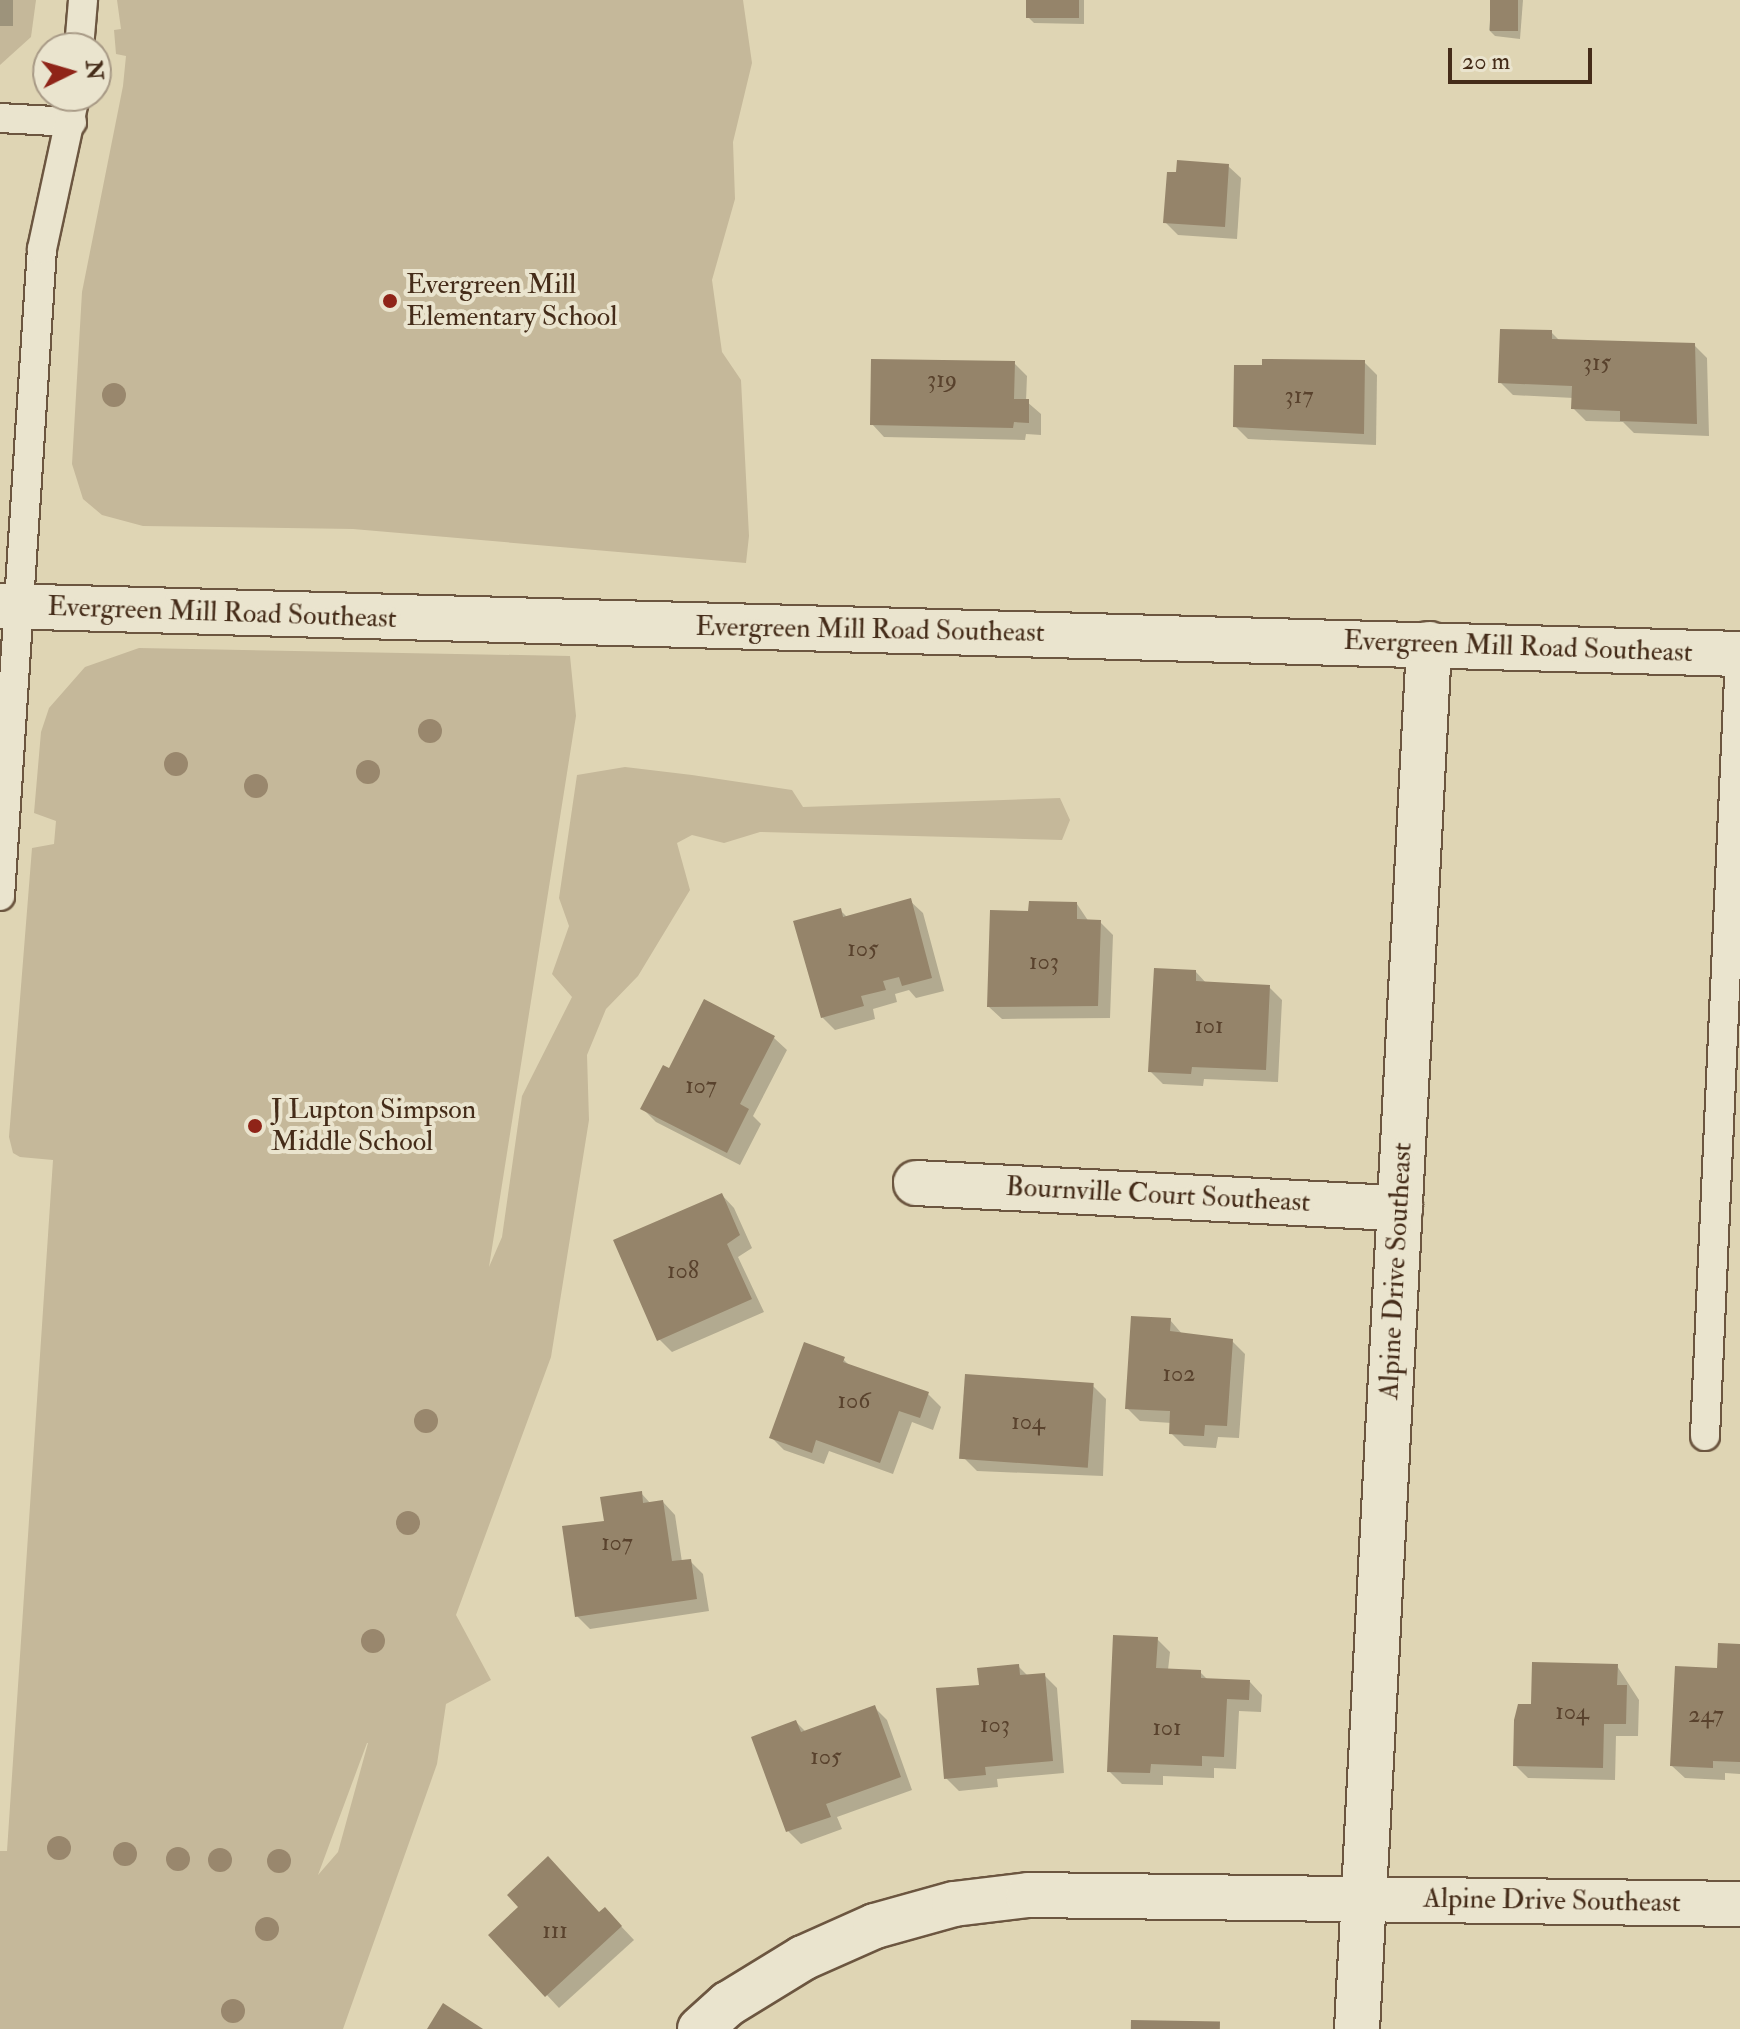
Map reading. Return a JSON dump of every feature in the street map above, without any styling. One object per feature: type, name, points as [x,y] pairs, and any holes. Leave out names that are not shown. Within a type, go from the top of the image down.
[{"type":"street","name":"Evergreen Mill Road Southeast","points":[[10,607],[1740,655]]},
{"type":"street","name":"Alpine Drive Southeast","points":[[1357,2029],[1429,644]]},
{"type":"street","name":"Bournville Court Southeast","points":[[916,1183],[1400,1208]]},
{"type":"street","points":[[700,2029],[728,2004],[803,1958],[875,1926],[954,1904],[1028,1895],[1364,1898]]},
{"type":"street","name":"Alpine Drive Southeast","points":[[1364,1898],[1740,1904]]},
{"type":"lane","points":[[80,32],[83,0]]},
{"type":"lane","points":[[0,118],[49,112]]},
{"type":"lane","points":[[0,896],[10,607],[42,249],[73,112]]},
{"type":"lane","points":[[1705,1436],[1740,655]]},
{"type":"shaded area","points":[[0,0],[36,0],[31,37],[0,65]]},
{"type":"shaded area","name":"Evergreen Mill Elementary School","points":[[117,0],[743,0],[752,63],[733,142],[735,199],[712,280],[722,352],[741,380],[749,536],[746,563],[353,529],[143,526],[102,515],[83,499],[72,464],[82,292],[123,86],[126,56],[116,54],[114,30],[121,29]]},
{"type":"shaded area","name":"J Lupton Simpson Middle School","points":[[139,648],[570,656],[576,716],[489,1267],[502,1237],[522,1096],[572,997],[552,974],[569,926],[559,898],[577,775],[625,767],[692,775],[792,790],[803,807],[1060,798],[1070,820],[1062,840],[760,832],[724,843],[692,835],[677,843],[690,890],[638,976],[606,1009],[587,1055],[589,1120],[551,1357],[456,1615],[491,1680],[446,1704],[437,1764],[343,2029],[0,2029],[0,1851],[7,1851],[53,1160],[20,1157],[13,1153],[9,1137],[32,848],[54,844],[56,821],[34,813],[41,732],[49,708],[85,667]],"holes":[[[368,1743],[338,1852],[318,1875]]]},
{"type":"building","points":[[1026,0],[1079,0],[1079,18],[1026,18]]},
{"type":"building","points":[[1490,0],[1518,0],[1518,31],[1490,31]]},
{"type":"building","points":[[1177,160],[1229,164],[1225,227],[1163,223],[1167,172],[1176,172]]},
{"type":"building","points":[[1500,329],[1552,330],[1552,339],[1695,343],[1697,424],[1620,421],[1620,411],[1571,409],[1572,386],[1498,383]]},
{"type":"building","points":[[871,359],[1015,361],[1014,399],[1029,399],[1029,423],[1014,422],[1013,428],[870,425]]},
{"type":"building","points":[[1262,359],[1365,360],[1364,434],[1233,427],[1234,365],[1262,365]]},
{"type":"building","points":[[911,898],[932,978],[902,986],[899,977],[883,981],[886,990],[861,996],[864,1006],[821,1018],[793,921],[841,908],[843,917]]},
{"type":"building","points":[[1029,901],[1077,902],[1077,919],[1101,920],[1098,1006],[987,1007],[990,910],[1028,911]]},
{"type":"building","points":[[1154,968],[1196,970],[1196,981],[1270,985],[1266,1070],[1192,1067],[1191,1074],[1148,1072]]},
{"type":"building","points":[[704,999],[775,1036],[740,1104],[749,1109],[727,1153],[640,1109],[663,1065],[669,1068]]},
{"type":"building","points":[[722,1193],[740,1235],[727,1244],[752,1299],[657,1341],[613,1240]]},
{"type":"building","points":[[1131,1316],[1171,1318],[1170,1331],[1233,1339],[1227,1426],[1205,1425],[1204,1436],[1169,1434],[1170,1411],[1125,1409]]},
{"type":"building","points":[[804,1342],[845,1357],[843,1362],[929,1392],[920,1418],[899,1411],[880,1463],[816,1440],[812,1453],[769,1438]]},
{"type":"building","points":[[965,1374],[1094,1383],[1088,1468],[959,1459]]},
{"type":"building","points":[[642,1491],[643,1503],[663,1500],[672,1561],[691,1559],[697,1599],[575,1617],[562,1526],[604,1521],[600,1497]]},
{"type":"building","points":[[1113,1635],[1158,1637],[1156,1668],[1201,1670],[1201,1678],[1250,1680],[1249,1700],[1227,1699],[1224,1757],[1202,1756],[1202,1766],[1151,1764],[1150,1773],[1107,1772]]},
{"type":"building","points":[[1718,1643],[1740,1644],[1740,1762],[1713,1761],[1713,1768],[1670,1766],[1675,1666],[1717,1668]]},
{"type":"building","points":[[1532,1662],[1618,1664],[1617,1685],[1627,1685],[1626,1724],[1604,1724],[1603,1768],[1513,1766],[1514,1720],[1518,1704],[1531,1704]]},
{"type":"building","points":[[1019,1664],[1020,1675],[1045,1673],[1053,1761],[985,1767],[986,1775],[944,1779],[936,1688],[979,1685],[977,1668]]},
{"type":"building","points":[[875,1705],[901,1777],[826,1804],[831,1817],[786,1832],[751,1737],[796,1720],[801,1732]]},
{"type":"building","points":[[548,1856],[599,1912],[605,1907],[622,1926],[545,1997],[488,1935],[518,1907],[507,1895]]},
{"type":"building","points":[[443,2003],[483,2029],[427,2029]]},
{"type":"building","points":[[1131,2020],[1220,2022],[1220,2029],[1131,2029]]},
{"type":"place","name":"Evergreen Mill Elementary School","points":[[390,301]]},
{"type":"place","name":"J Lupton Simpson Middle School","points":[[255,1126]]}]
